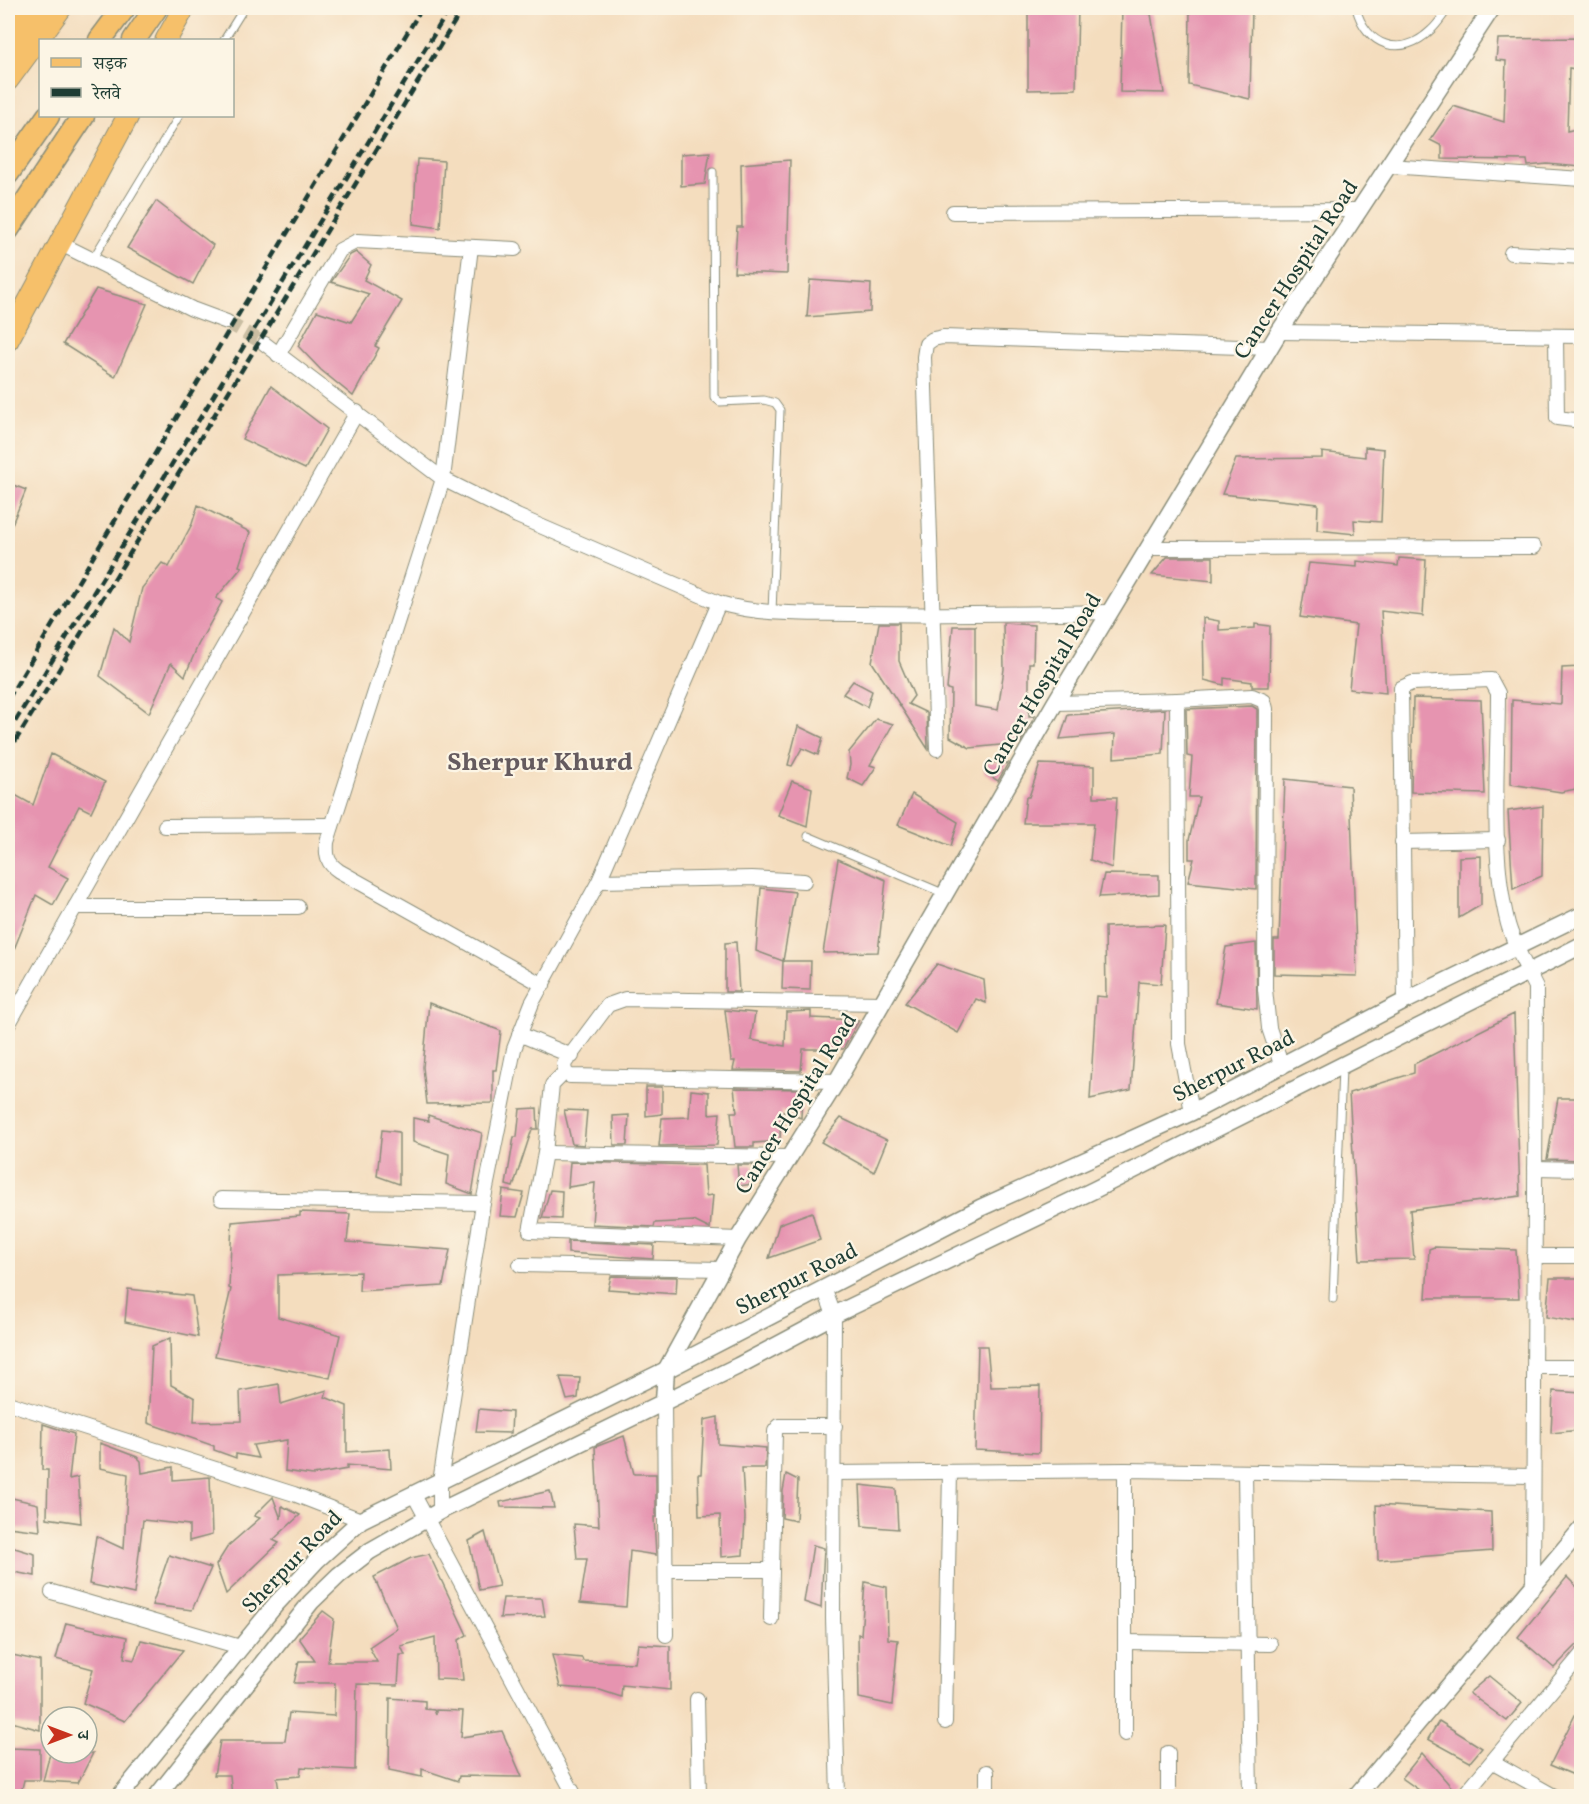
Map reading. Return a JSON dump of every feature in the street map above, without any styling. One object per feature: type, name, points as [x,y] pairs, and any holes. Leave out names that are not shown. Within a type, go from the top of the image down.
[{"type":"highway","points":[[101,39],[124,8]]},
{"type":"highway","points":[[135,39],[156,8]]},
{"type":"highway","points":[[8,173],[47,117]]},
{"type":"highway","points":[[8,229],[82,117]]},
{"type":"main road","points":[[8,16],[14,8]]},
{"type":"main road","points":[[8,49],[37,8]]},
{"type":"main road","points":[[8,80],[62,8]]},
{"type":"main road","points":[[167,39],[184,8]]},
{"type":"main road","points":[[8,340],[127,117]]},
{"type":"street","name":"Cancer Hospital Road","points":[[664,1401],[666,1370],[721,1269],[787,1157],[837,1081],[1055,703],[1279,332],[1492,8]]},
{"type":"street","points":[[1389,166],[1581,178]]},
{"type":"street","points":[[953,212],[1360,210]]},
{"type":"street","points":[[278,355],[340,250],[347,244],[357,241],[515,249]]},
{"type":"street","points":[[61,244],[226,322]]},
{"type":"street","points":[[471,247],[443,479],[332,825],[326,854],[329,864],[543,985]]},
{"type":"street","points":[[1511,253],[1581,257]]},
{"type":"street","points":[[1279,332],[1581,336]]},
{"type":"street","points":[[1556,336],[1557,418],[1581,421]]},
{"type":"street","points":[[937,749],[931,615],[924,357],[926,344],[944,337],[1270,348]]},
{"type":"street","points":[[265,345],[357,412],[443,479],[517,516],[719,603],[748,611],[771,612],[931,615],[1110,612]]},
{"type":"street","points":[[8,1025],[357,412]]},
{"type":"street","points":[[1149,548],[1534,547]]},
{"type":"street","points":[[440,1511],[440,1482],[483,1203],[519,1034],[599,880],[719,603]]},
{"type":"street","points":[[1405,1001],[1401,688],[1413,683],[1484,679],[1495,684],[1498,693],[1498,840],[1502,896],[1509,926],[1536,987],[1533,1589]]},
{"type":"street","points":[[1055,703],[1252,696],[1264,701],[1266,709],[1265,989],[1269,1028],[1282,1067]]},
{"type":"street","points":[[1177,700],[1179,1044],[1192,1112]]},
{"type":"street","points":[[165,826],[332,825]]},
{"type":"street","points":[[1402,842],[1498,840]]},
{"type":"street","points":[[599,880],[752,878],[804,881]]},
{"type":"street","points":[[75,907],[297,907]]},
{"type":"street","name":"Sherpur Road","points":[[120,1797],[240,1647],[317,1560],[361,1520],[666,1370],[980,1209],[1192,1112],[1405,1001],[1581,915]]},
{"type":"street","name":"Sherpur Road","points":[[157,1797],[311,1602],[339,1575],[370,1551],[425,1518],[834,1315],[1094,1190],[1581,945]]},
{"type":"street","points":[[837,1081],[570,1076],[565,1072],[564,1065],[608,1005],[625,999],[882,1003]]},
{"type":"street","points":[[519,1034],[572,1056]]},
{"type":"street","points":[[565,1072],[552,1085],[545,1153],[530,1231],[738,1239]]},
{"type":"street","points":[[545,1153],[787,1157]]},
{"type":"street","points":[[1535,1168],[1581,1169]]},
{"type":"street","points":[[221,1199],[483,1203]]},
{"type":"street","points":[[1534,1256],[1581,1256]]},
{"type":"street","points":[[520,1265],[721,1269]]},
{"type":"street","points":[[825,1288],[834,1315],[833,1618],[838,1797]]},
{"type":"street","points":[[1534,1367],[1581,1367]]},
{"type":"street","points":[[664,1401],[666,1635]]},
{"type":"street","points":[[8,1403],[260,1483],[361,1520]]},
{"type":"street","points":[[771,1619],[775,1431],[779,1426],[835,1426]]},
{"type":"street","points":[[835,1473],[1125,1470],[1533,1476]]},
{"type":"street","points":[[1125,1470],[1125,1734]]},
{"type":"street","points":[[945,1722],[950,1472]]},
{"type":"street","points":[[1245,1472],[1250,1797]]},
{"type":"street","points":[[414,1495],[574,1797]]},
{"type":"street","points":[[1356,1797],[1533,1589],[1581,1528]]},
{"type":"street","points":[[666,1570],[772,1570]]},
{"type":"street","points":[[52,1592],[240,1647]]},
{"type":"street","points":[[1125,1642],[1270,1644]]},
{"type":"street","points":[[1463,1797],[1581,1654]]},
{"type":"street","points":[[697,1699],[699,1797]]},
{"type":"street","points":[[1168,1753],[1168,1797]]},
{"type":"street","points":[[1493,1761],[1554,1797]]},
{"type":"street","points":[[987,1772],[987,1797]]},
{"type":"lane","points":[[225,39],[244,8]]},
{"type":"lane","points":[[1356,8],[1366,32],[1378,43],[1398,45],[1414,41],[1431,31],[1449,8]]},
{"type":"lane","points":[[92,260],[178,117]]},
{"type":"lane","points":[[713,172],[714,397],[720,402],[764,400],[775,403],[780,410],[771,612]]},
{"type":"lane","points":[[808,836],[945,894]]},
{"type":"lane","points":[[1334,1299],[1342,1065]]},
{"type":"building","points":[[1028,8],[1078,8],[1076,89],[1028,90]]},
{"type":"building","points":[[1122,8],[1151,14],[1164,93],[1120,92]]},
{"type":"building","points":[[1190,8],[1252,8],[1250,99],[1189,85]]},
{"type":"building","points":[[1581,38],[1581,70],[1569,68],[1567,131],[1581,128],[1581,167],[1547,164],[1528,166],[1527,160],[1442,159],[1442,146],[1430,140],[1453,106],[1504,122],[1506,61],[1496,60],[1498,39]]},
{"type":"building","points":[[710,152],[705,184],[681,186],[681,154]]},
{"type":"building","points":[[417,159],[444,161],[440,228],[413,224]]},
{"type":"building","points":[[790,160],[787,274],[734,272],[737,227],[742,227],[741,164]]},
{"type":"building","points":[[156,201],[213,245],[193,284],[127,248]]},
{"type":"building","points":[[356,252],[371,265],[364,280],[402,301],[375,346],[379,348],[353,396],[321,370],[298,346],[317,311],[351,322],[369,294],[331,282],[350,255]]},
{"type":"building","points":[[810,280],[871,284],[870,312],[807,317]]},
{"type":"building","points":[[96,289],[147,304],[115,377],[63,344]]},
{"type":"building","points":[[271,386],[327,429],[305,469],[242,439]]},
{"type":"building","points":[[1365,447],[1384,449],[1381,522],[1354,520],[1355,534],[1317,530],[1318,504],[1222,494],[1236,459],[1322,458],[1322,452],[1365,457]]},
{"type":"building","points":[[8,483],[26,490],[8,534]]},
{"type":"building","points":[[198,505],[250,532],[239,566],[242,567],[216,598],[222,602],[198,645],[185,676],[171,663],[149,713],[100,676],[114,627],[129,642],[142,588],[162,563],[169,567],[192,524]]},
{"type":"building","points":[[1167,557],[1213,557],[1213,581],[1152,575]]},
{"type":"building","points":[[1399,558],[1426,560],[1423,616],[1381,611],[1386,693],[1349,689],[1356,625],[1300,617],[1309,563],[1357,567],[1357,561],[1398,566]]},
{"type":"building","points":[[1203,618],[1219,621],[1219,630],[1255,628],[1255,624],[1270,626],[1269,687],[1252,687],[1252,682],[1224,678],[1224,685],[1204,680]]},
{"type":"building","points":[[879,623],[899,623],[899,661],[914,696],[908,704],[927,713],[928,749],[872,662]]},
{"type":"building","points":[[1003,623],[1034,625],[1033,663],[1029,663],[1029,716],[1035,716],[1020,743],[970,748],[950,737],[951,690],[947,689],[953,626],[975,626],[975,706],[998,710],[1004,669]]},
{"type":"building","points":[[1581,667],[1581,788],[1561,792],[1511,784],[1512,700],[1561,704],[1562,668]]},
{"type":"building","points":[[853,681],[872,691],[867,707],[843,694]]},
{"type":"building","points":[[1413,698],[1481,700],[1485,794],[1411,792]]},
{"type":"building","points":[[1252,706],[1257,709],[1256,889],[1188,882],[1194,859],[1189,859],[1189,840],[1199,797],[1189,797],[1192,757],[1187,756],[1186,709]]},
{"type":"building","points":[[1165,709],[1163,754],[1114,758],[1115,734],[1060,739],[1068,715]]},
{"type":"building","points":[[876,719],[893,724],[870,765],[876,767],[863,786],[847,778],[850,765],[849,752]]},
{"type":"building","points":[[798,726],[823,738],[818,755],[802,748],[792,766],[788,765]]},
{"type":"building","points":[[51,754],[105,782],[91,812],[79,806],[48,867],[68,878],[53,905],[36,895],[8,964],[8,791],[33,805]]},
{"type":"building","points":[[987,762],[1008,763],[998,781],[984,772]]},
{"type":"building","points":[[1040,764],[1094,766],[1094,797],[1117,797],[1112,868],[1090,860],[1094,823],[1023,823],[1026,797],[1029,797]]},
{"type":"building","points":[[1285,779],[1350,786],[1357,976],[1274,974],[1274,940],[1279,940]]},
{"type":"building","points":[[792,781],[812,788],[807,826],[778,815]]},
{"type":"building","points":[[912,794],[958,822],[951,846],[898,825]]},
{"type":"building","points":[[1543,806],[1542,876],[1513,889],[1508,811]]},
{"type":"building","points":[[1481,856],[1481,905],[1459,918],[1459,857]]},
{"type":"building","points":[[838,859],[886,880],[878,952],[823,953]]},
{"type":"building","points":[[1104,874],[1159,875],[1159,894],[1099,897]]},
{"type":"building","points":[[761,888],[795,892],[783,961],[756,951]]},
{"type":"building","points":[[1165,925],[1161,984],[1139,982],[1131,1090],[1090,1099],[1096,996],[1106,997],[1105,927]]},
{"type":"building","points":[[736,942],[739,992],[725,992],[725,943]]},
{"type":"building","points":[[1256,943],[1257,1009],[1216,1003],[1226,947]]},
{"type":"building","points":[[783,961],[811,961],[810,990],[782,989]]},
{"type":"building","points":[[937,964],[984,980],[986,1003],[976,999],[958,1033],[905,1003]]},
{"type":"building","points":[[429,1003],[501,1031],[496,1070],[493,1070],[493,1103],[427,1104],[423,1067]]},
{"type":"building","points":[[725,1010],[755,1013],[751,1040],[785,1046],[786,1012],[811,1011],[811,1018],[859,1020],[843,1049],[803,1049],[801,1071],[733,1070],[735,1061],[731,1061]]},
{"type":"building","points":[[1514,1014],[1520,1196],[1410,1210],[1414,1259],[1360,1260],[1349,1093],[1414,1073],[1414,1064]]},
{"type":"building","points":[[646,1087],[662,1087],[662,1114],[646,1116]]},
{"type":"building","points":[[734,1088],[802,1089],[801,1118],[781,1111],[780,1141],[754,1143],[754,1147],[735,1147],[731,1112],[737,1112]]},
{"type":"building","points":[[691,1090],[709,1092],[709,1114],[720,1113],[717,1145],[659,1146],[662,1118],[689,1117]]},
{"type":"building","points":[[1558,1098],[1581,1098],[1581,1160],[1547,1159]]},
{"type":"building","points":[[537,1108],[538,1129],[532,1129],[513,1187],[506,1185],[514,1137],[517,1137],[520,1109]]},
{"type":"building","points":[[564,1110],[587,1111],[584,1145],[572,1144]]},
{"type":"building","points":[[428,1115],[482,1133],[472,1194],[446,1184],[449,1154],[413,1142],[413,1118],[429,1121]]},
{"type":"building","points":[[629,1115],[627,1145],[614,1145],[613,1116]]},
{"type":"building","points":[[841,1118],[887,1140],[874,1172],[821,1142]]},
{"type":"building","points":[[382,1130],[399,1132],[399,1184],[377,1176]]},
{"type":"building","points":[[570,1162],[704,1165],[706,1196],[713,1195],[710,1229],[694,1221],[655,1223],[654,1227],[592,1224],[595,1183],[568,1187]]},
{"type":"building","points":[[737,1165],[753,1165],[753,1184],[739,1186]]},
{"type":"building","points":[[503,1190],[524,1193],[517,1217],[500,1216]]},
{"type":"building","points":[[550,1190],[562,1191],[561,1219],[542,1218]]},
{"type":"building","points":[[300,1212],[350,1214],[347,1242],[450,1250],[443,1286],[359,1291],[360,1272],[278,1275],[278,1317],[340,1335],[330,1378],[215,1356],[231,1289],[229,1288],[232,1222],[300,1216]]},
{"type":"building","points":[[812,1212],[820,1240],[769,1258],[779,1224]]},
{"type":"building","points":[[568,1241],[654,1245],[653,1259],[568,1253]]},
{"type":"building","points":[[1434,1247],[1516,1250],[1519,1298],[1426,1298],[1429,1249]]},
{"type":"building","points":[[611,1276],[677,1277],[676,1294],[608,1289]]},
{"type":"building","points":[[1550,1278],[1581,1278],[1581,1323],[1546,1317]]},
{"type":"building","points":[[128,1289],[192,1296],[198,1337],[125,1322]]},
{"type":"building","points":[[170,1338],[171,1385],[195,1398],[194,1422],[241,1421],[240,1391],[279,1384],[281,1404],[327,1390],[325,1397],[347,1406],[347,1452],[390,1449],[391,1469],[347,1465],[347,1469],[313,1475],[285,1471],[287,1440],[253,1445],[258,1458],[236,1454],[236,1458],[214,1450],[214,1446],[148,1423],[152,1346]]},
{"type":"building","points":[[978,1346],[987,1346],[991,1387],[1040,1386],[1039,1453],[975,1450]]},
{"type":"building","points":[[560,1377],[580,1378],[578,1398],[567,1400]]},
{"type":"building","points":[[1553,1391],[1581,1393],[1581,1430],[1551,1433]]},
{"type":"building","points":[[479,1409],[512,1412],[511,1433],[476,1432]]},
{"type":"building","points":[[718,1417],[718,1444],[766,1448],[765,1468],[742,1468],[745,1518],[743,1555],[721,1557],[720,1515],[699,1516],[698,1474],[701,1474],[704,1420]]},
{"type":"building","points":[[43,1424],[74,1434],[69,1479],[78,1477],[81,1523],[47,1518],[48,1470],[42,1470]]},
{"type":"building","points":[[624,1436],[634,1474],[656,1474],[656,1517],[654,1517],[656,1555],[630,1551],[626,1607],[580,1603],[587,1559],[577,1559],[574,1524],[599,1526],[595,1447]]},
{"type":"building","points":[[100,1443],[137,1457],[141,1461],[142,1473],[173,1467],[173,1480],[210,1477],[212,1535],[189,1541],[189,1525],[143,1520],[134,1594],[89,1584],[96,1536],[124,1549],[128,1474],[100,1468]]},
{"type":"building","points":[[786,1474],[798,1480],[796,1521],[782,1518]]},
{"type":"building","points":[[860,1485],[896,1489],[898,1529],[862,1526]]},
{"type":"building","points":[[550,1491],[554,1508],[501,1507],[500,1502]]},
{"type":"building","points":[[8,1497],[38,1504],[40,1531],[8,1527]]},
{"type":"building","points":[[273,1497],[281,1519],[282,1506],[300,1515],[273,1540],[279,1543],[226,1594],[216,1565],[228,1546],[260,1518],[254,1516]]},
{"type":"building","points":[[1376,1505],[1491,1512],[1492,1551],[1378,1560]]},
{"type":"building","points":[[485,1532],[499,1586],[479,1590],[469,1541]]},
{"type":"building","points":[[813,1545],[824,1548],[821,1608],[804,1602]]},
{"type":"building","points":[[8,1546],[35,1554],[35,1576],[8,1571]]},
{"type":"building","points":[[429,1554],[467,1635],[459,1640],[463,1680],[436,1679],[435,1637],[401,1646],[405,1655],[400,1655],[398,1685],[357,1684],[355,1770],[301,1767],[300,1776],[277,1778],[280,1797],[232,1797],[230,1775],[214,1775],[220,1741],[285,1741],[289,1713],[334,1716],[335,1683],[294,1683],[299,1661],[315,1661],[299,1638],[323,1611],[334,1619],[328,1662],[377,1662],[369,1647],[397,1628],[374,1577],[411,1558]]},
{"type":"building","points":[[169,1555],[211,1568],[192,1610],[152,1605]]},
{"type":"building","points":[[1567,1577],[1581,1591],[1581,1641],[1554,1668],[1518,1637]]},
{"type":"building","points":[[865,1582],[887,1587],[888,1639],[898,1640],[892,1705],[859,1698],[858,1634],[861,1635]]},
{"type":"building","points":[[503,1598],[542,1598],[545,1616],[500,1618]]},
{"type":"building","points":[[66,1623],[127,1637],[124,1658],[134,1660],[141,1640],[183,1650],[125,1721],[99,1710],[99,1705],[83,1703],[93,1669],[56,1659]]},
{"type":"building","points":[[638,1644],[670,1646],[670,1690],[622,1685],[621,1697],[600,1690],[560,1687],[552,1655],[582,1658],[583,1661],[635,1663]]},
{"type":"building","points":[[8,1654],[40,1661],[39,1730],[8,1721]]},
{"type":"building","points":[[1489,1676],[1522,1703],[1507,1721],[1469,1693]]},
{"type":"building","points":[[390,1698],[425,1701],[425,1709],[434,1710],[436,1715],[436,1710],[463,1711],[461,1737],[502,1731],[522,1777],[459,1776],[458,1781],[422,1769],[422,1777],[389,1770]]},
{"type":"building","points":[[1581,1703],[1581,1778],[1550,1765]]},
{"type":"building","points":[[1439,1721],[1482,1748],[1470,1762],[1428,1739]]},
{"type":"building","points":[[8,1748],[39,1749],[40,1780],[24,1780],[20,1797],[8,1797]]},
{"type":"building","points":[[1422,1753],[1454,1790],[1447,1797],[1429,1797],[1402,1778]]},
{"type":"building","points":[[47,1765],[87,1765],[78,1783],[43,1781]]},
{"type":"tunnel","points":[[227,322],[265,344]]},
{"type":"railway","points":[[8,699],[422,8]]},
{"type":"railway","points":[[8,733],[450,8]]},
{"type":"railway","points":[[8,753],[463,8]]},
{"type":"district","name":"Sherpur Khurd","points":[[540,761]]}]
